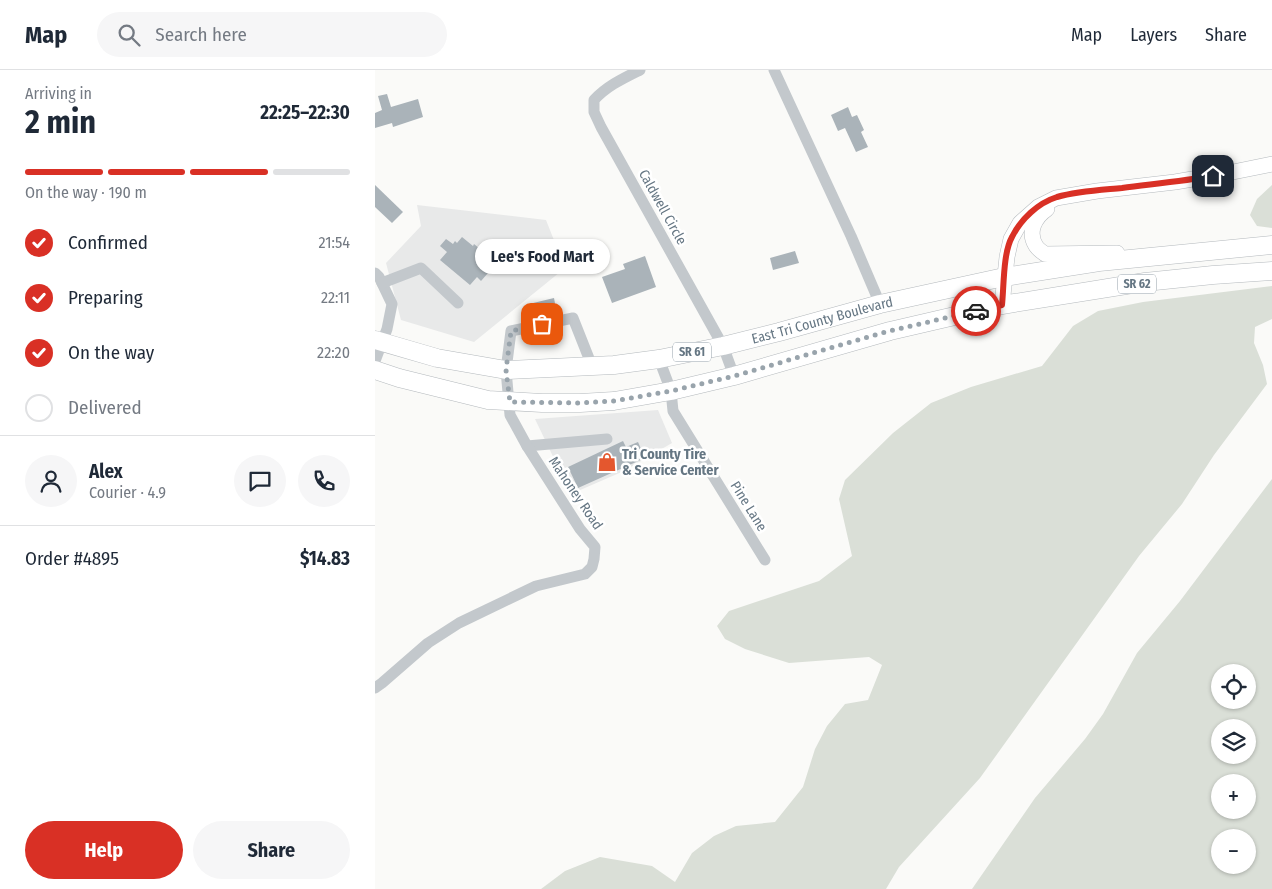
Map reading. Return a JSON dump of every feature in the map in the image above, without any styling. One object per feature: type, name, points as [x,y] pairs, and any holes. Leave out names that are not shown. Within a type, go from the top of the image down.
[{"type":"highway","name":"East Tri County Boulevard","points":[[379,342],[437,358],[506,370],[614,365],[659,359],[723,346],[880,304],[1004,277],[1099,262],[1272,245]]},
{"type":"highway","name":"East Tri County Boulevard","points":[[375,370],[399,378],[487,400],[580,403],[614,401],[671,391],[734,376],[889,331],[1002,305],[1145,282],[1272,271]]},
{"type":"main road","points":[[1002,305],[1004,277],[1011,239],[1021,223],[1038,208],[1056,198],[1097,190],[1175,182],[1272,164]]},
{"type":"main road","points":[[1097,190],[1044,211],[1032,228],[1033,240],[1037,247],[1045,254],[1193,252]]},
{"type":"street","name":"Caldwell Circle","points":[[640,70],[603,90],[594,100],[594,112],[723,346],[734,376]]},
{"type":"street","points":[[774,70],[851,236],[880,304]]},
{"type":"street","points":[[382,283],[421,268],[458,302]]},
{"type":"street","points":[[375,272],[393,304],[387,329],[379,342],[375,361]]},
{"type":"street","name":"Mahoney Road","points":[[375,688],[428,643],[459,623],[535,586],[585,574],[592,567],[595,547],[580,529],[527,446],[510,415],[506,370],[511,331],[573,318],[592,366]]},
{"type":"street","name":"Pine Lane","points":[[659,359],[671,391],[673,411],[765,560]]},
{"type":"street","points":[[527,446],[607,439]]},
{"type":"shaded area","points":[[1272,185],[1272,228],[1257,226],[1250,215],[1257,199]]},
{"type":"shaded area","points":[[417,205],[546,220],[565,268],[474,342],[401,320],[386,263],[421,226]]},
{"type":"shaded area","points":[[1272,286],[1272,319],[1255,327],[1254,343],[1263,365],[1267,384],[1214,455],[1182,504],[1139,556],[980,778],[899,867],[886,889],[541,889],[565,871],[600,857],[652,866],[675,882],[692,853],[714,836],[736,826],[775,822],[803,787],[815,749],[827,726],[845,704],[868,700],[882,665],[869,657],[789,663],[745,649],[725,639],[717,626],[729,611],[819,581],[852,556],[839,499],[845,480],[893,433],[931,403],[971,387],[1042,366],[1073,326],[1098,311],[1143,302]]},
{"type":"shaded area","points":[[658,410],[672,443],[624,471],[571,494],[535,419]]},
{"type":"shaded area","points":[[1272,479],[1272,889],[972,889],[1035,798],[1085,739],[1103,714],[1137,653],[1180,601]]},
{"type":"building","points":[[387,94],[391,107],[418,99],[423,117],[393,127],[392,123],[375,128],[375,113],[382,110],[378,96]]},
{"type":"building","points":[[848,107],[852,117],[857,115],[864,130],[861,132],[868,147],[856,152],[845,128],[838,131],[831,115]]},
{"type":"building","points":[[375,185],[403,212],[392,223],[375,207]]},
{"type":"building","points":[[462,237],[492,259],[484,269],[488,273],[481,281],[477,277],[470,285],[440,260],[447,252],[440,246],[446,239],[453,244],[455,241],[457,243]]},
{"type":"building","points":[[795,251],[799,263],[773,270],[770,258]]},
{"type":"building","points":[[645,256],[656,287],[612,303],[602,277],[625,269],[623,264]]},
{"type":"building","points":[[554,298],[557,314],[526,320],[524,313],[531,312],[529,304]]},
{"type":"building","points":[[558,329],[560,336],[535,341],[533,334]]},
{"type":"building","name":"Tri County Tire & Service Center","points":[[623,441],[626,447],[638,442],[645,458],[578,488],[568,467]]},
{"type":"way so far","points":[[542,324],[511,331],[506,370],[510,402],[580,403],[614,401],[671,391],[734,376],[889,331],[976,311]]},
{"type":"place","name":"Lee's Food Mart","points":[[542,324]]},
{"type":"place","name":"Tri County Tire & Service Center","points":[[607,462]]},
{"type":"route","points":[[976,311],[1002,305],[1004,277],[1011,239],[1021,223],[1038,208],[1056,198],[1077,193],[1213,176]]}]
